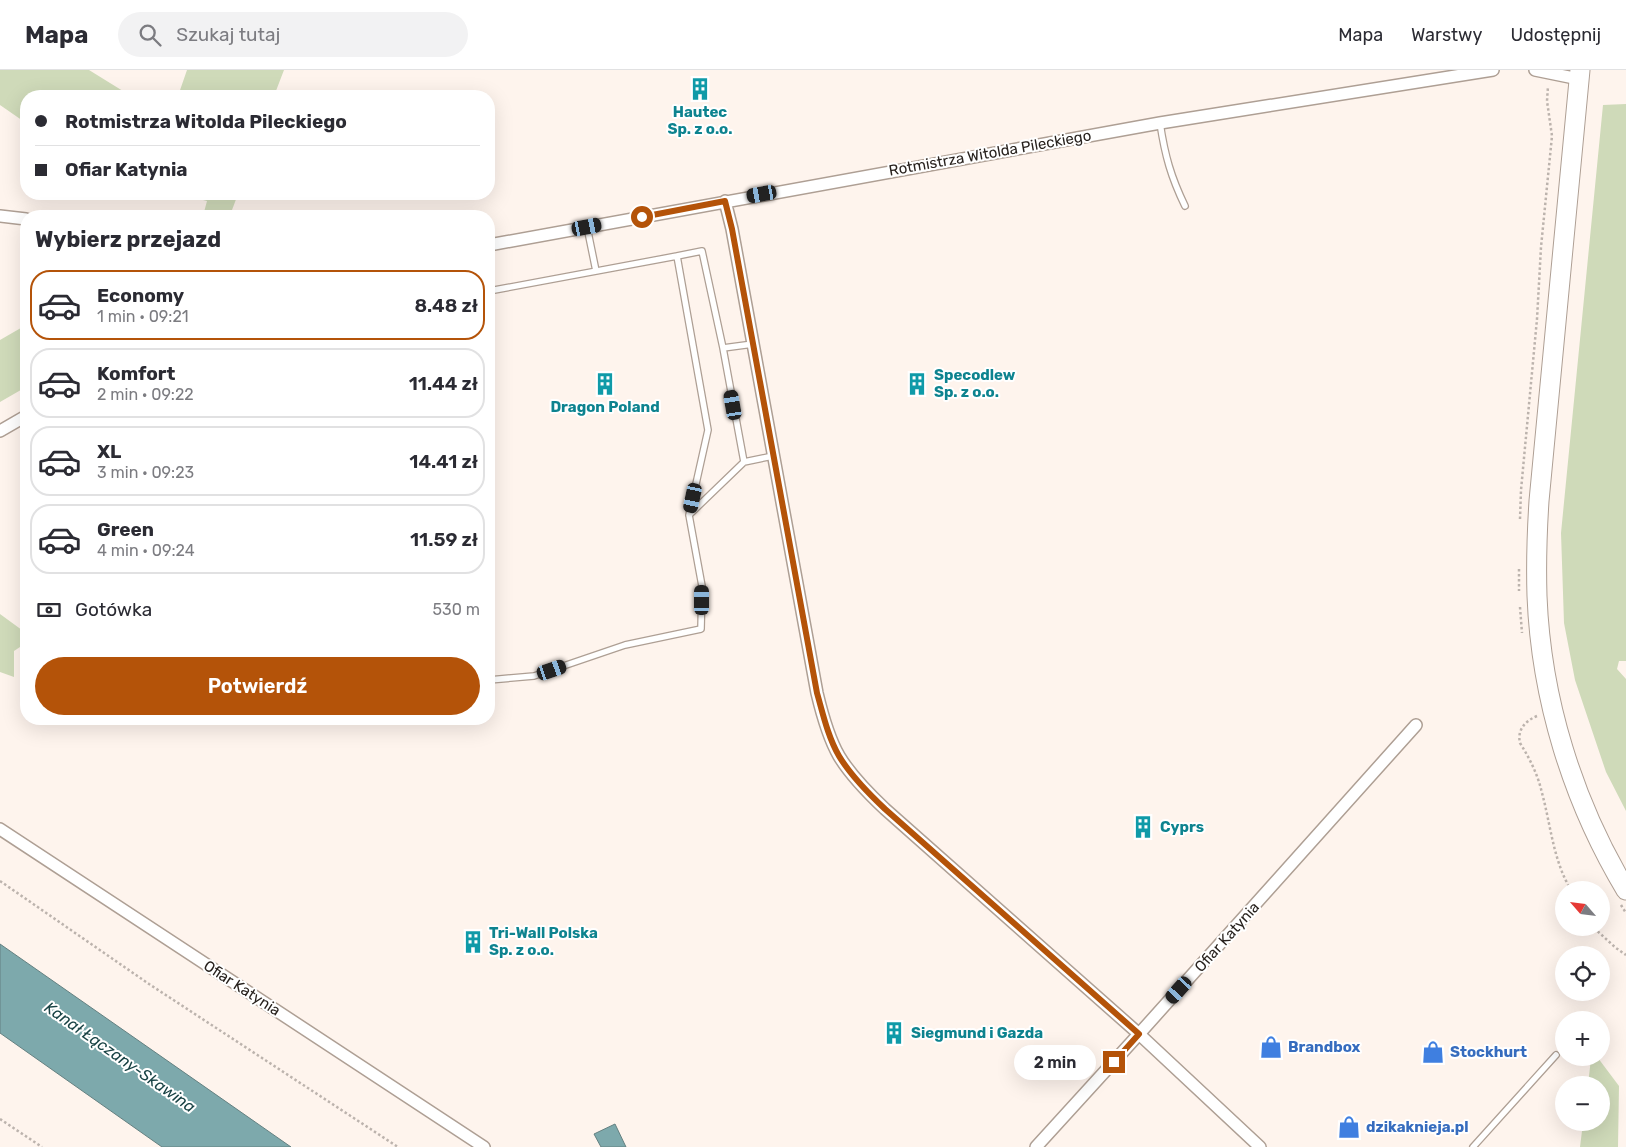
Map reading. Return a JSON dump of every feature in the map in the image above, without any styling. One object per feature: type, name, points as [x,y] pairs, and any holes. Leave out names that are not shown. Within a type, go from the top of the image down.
[{"type":"main road","points":[[1579,74],[1538,501],[1537,597],[1549,690],[1568,762],[1585,810],[1624,887]]},
{"type":"street","name":"Rotmistrza Witolda Pileckiego","points":[[495,244],[1160,123],[1493,70]]},
{"type":"street","points":[[1535,70],[1579,74]]},
{"type":"street","points":[[725,201],[732,229],[817,693],[825,724],[838,755],[858,783],[885,809],[1139,1034],[1260,1147]]},
{"type":"street","points":[[0,216],[20,218]]},
{"type":"street","points":[[0,431],[20,419]]},
{"type":"street","name":"Ofiar Katynia","points":[[1036,1147],[1416,725]]},
{"type":"street","name":"Ofiar Katynia","points":[[0,829],[484,1147]]},
{"type":"lane","points":[[1160,123],[1165,156],[1172,180],[1185,206]]},
{"type":"lane","points":[[587,227],[596,271]]},
{"type":"lane","points":[[495,290],[702,251],[723,348],[744,462]]},
{"type":"lane","points":[[495,679],[534,676],[625,645],[701,629],[702,586],[689,516],[708,430],[677,256]]},
{"type":"lane","points":[[723,348],[753,344]]},
{"type":"lane","points":[[689,516],[744,462],[773,456]]},
{"type":"lane","points":[[1473,1147],[1555,1056]]},
{"type":"path","points":[[1537,716],[1527,721],[1520,731],[1519,738],[1537,776],[1546,806],[1556,855],[1566,881]]},
{"type":"path","points":[[0,881],[149,984],[398,1147]]},
{"type":"path","points":[[1603,936],[1626,954]]},
{"type":"path","points":[[0,1119],[42,1147]]},
{"type":"green space","points":[[0,70],[89,70],[121,90],[20,90],[20,119],[0,105]]},
{"type":"green space","points":[[187,70],[284,70],[276,90],[180,90]]},
{"type":"green space","points":[[1626,104],[1626,661],[1619,661],[1617,669],[1626,679],[1626,811],[1606,772],[1575,680],[1564,623],[1561,533],[1603,105]]},
{"type":"green space","points":[[203,200],[236,200],[232,210],[205,210],[207,201]]},
{"type":"green space","points":[[20,328],[20,390],[0,402],[0,340]]},
{"type":"green space","points":[[0,614],[20,629],[20,647],[14,651],[14,677],[0,672]]},
{"type":"green space","points":[[1590,1066],[1604,1066],[1619,1086],[1618,1147],[1580,1147],[1582,1131],[1610,1131],[1610,1076],[1589,1076]]},
{"type":"water","name":"Kanał Łączany-Skawina","points":[[0,944],[291,1147],[162,1147],[0,1033]]},
{"type":"water","points":[[615,1124],[626,1147],[601,1147],[594,1134]]},
{"type":"place","name":"Hautec Sp. z o.o.","points":[[700,89]]},
{"type":"place","name":"Dragon Poland","points":[[605,384]]},
{"type":"place","name":"Specodlew Sp. z o.o.","points":[[917,384]]},
{"type":"place","name":"Cyprs","points":[[1143,827]]},
{"type":"place","name":"Tri-Wall Polska Sp. z o.o.","points":[[473,942]]},
{"type":"place","name":"Siegmund i Gazda","points":[[894,1033]]},
{"type":"place","name":"Brandbox","points":[[1271,1047]]},
{"type":"place","name":"Stockhurt","points":[[1433,1052]]},
{"type":"place","name":"dzikaknieja.pl","points":[[1349,1127]]},
{"type":"route","points":[[642,217],[725,201],[732,229],[817,693],[825,724],[838,755],[858,783],[885,809],[1139,1034],[1114,1062]]}]
